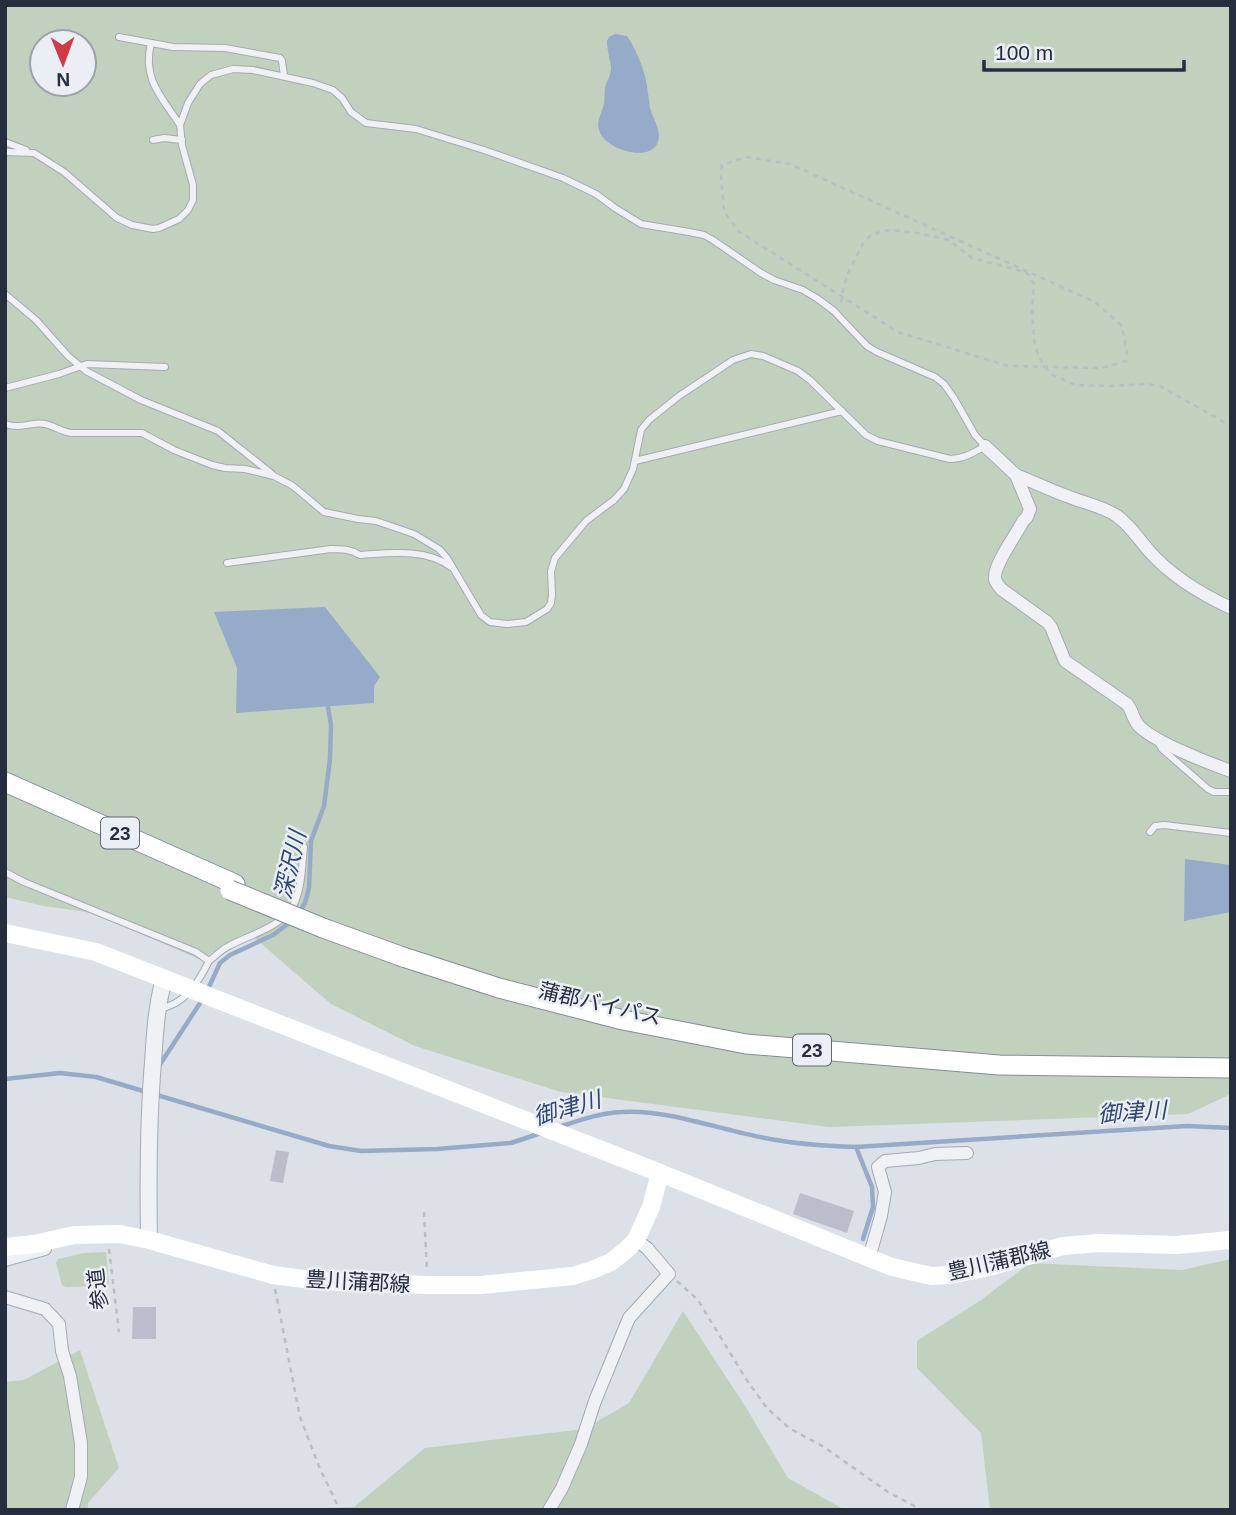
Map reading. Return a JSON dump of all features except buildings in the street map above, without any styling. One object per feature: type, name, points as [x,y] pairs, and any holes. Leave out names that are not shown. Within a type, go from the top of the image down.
[{"type":"highway","name":"蒲郡バイパス","points":[[5,782],[232,887]]},
{"type":"highway","name":"蒲郡バイパス","points":[[5,792],[232,887],[404,953],[499,988],[611,1017],[746,1044],[999,1065],[1231,1068]]},
{"type":"highway","name":"蒲郡バイパス","points":[[404,953],[635,1014],[708,1028],[833,1045],[936,1054],[1059,1060],[1231,1062]]},
{"type":"main road","name":"豊川蒲郡線","points":[[5,933],[96,952],[660,1173],[869,1258],[914,1273],[950,1275],[989,1268],[1063,1246],[1099,1243],[1177,1245],[1231,1240]]},
{"type":"main road","name":"豊川蒲郡線","points":[[5,1247],[34,1244],[74,1234],[120,1234],[273,1275],[320,1281],[481,1285],[573,1276],[611,1262],[636,1240],[651,1206],[660,1173]]},
{"type":"street","points":[[985,446],[1017,475],[1116,515],[1168,570],[1231,608]]},
{"type":"street","points":[[1017,475],[1030,509],[998,567],[995,579],[998,584],[1008,595],[1047,622],[1065,661],[1126,704],[1146,732],[1191,755],[1231,771]]},
{"type":"street","points":[[149,1240],[149,1113],[156,1010],[163,982]]},
{"type":"street","points":[[869,1258],[885,1192],[878,1167],[885,1161],[934,1154],[967,1153]]},
{"type":"street","points":[[5,1260],[64,1245],[74,1234]]},
{"type":"street","points":[[549,1510],[581,1444],[595,1401],[629,1318],[669,1274],[647,1248],[636,1240]]},
{"type":"street","points":[[5,1297],[45,1309],[59,1324],[81,1443],[81,1477],[72,1510]]},
{"type":"lane","points":[[119,37],[182,48],[225,48],[280,58],[284,76]]},
{"type":"lane","points":[[151,43],[148,62],[150,77],[160,98],[180,125]]},
{"type":"lane","points":[[5,142],[34,153],[64,172],[117,218],[132,225],[153,229],[179,219],[193,200],[193,185],[180,125],[195,90],[211,75],[233,69],[253,70],[333,90],[351,112],[366,122],[416,129],[484,150],[563,178],[596,194],[641,224],[704,235],[721,244],[761,274],[803,290],[818,299],[834,311],[867,346],[935,377],[944,384],[975,435],[985,446],[961,458],[944,458],[872,439],[798,371],[776,360],[751,354],[733,360],[679,396],[649,420],[641,430],[635,461],[624,489],[586,521],[558,552],[551,571],[552,595],[547,610],[526,622],[499,624],[490,622],[481,615],[455,569],[439,549],[422,537],[376,521],[324,512],[218,432],[141,400],[79,366],[36,320],[6,296]]},
{"type":"lane","points":[[153,140],[182,140]]},
{"type":"lane","points":[[5,152],[34,153]]},
{"type":"lane","points":[[5,388],[87,364],[165,367]]},
{"type":"lane","points":[[635,461],[842,411]]},
{"type":"lane","points":[[5,424],[23,427],[45,424],[72,433],[142,433],[174,450],[212,465],[274,476]]},
{"type":"lane","points":[[227,563],[343,549],[360,555],[409,553],[428,556],[455,569]]},
{"type":"lane","points":[[1156,737],[1162,749],[1208,789],[1214,792],[1231,792]]},
{"type":"lane","points":[[1150,832],[1155,826],[1164,825],[1231,833]]},
{"type":"lane","points":[[156,1010],[168,1008],[190,992],[198,983],[209,961],[226,947],[270,926],[288,912],[294,903],[300,882],[304,847]]},
{"type":"lane","points":[[5,872],[196,952],[209,961]]},
{"type":"path","points":[[746,157],[790,164],[1095,302],[1122,326],[1126,361],[1102,368],[1008,366],[898,332],[841,296],[738,231],[724,211],[722,165],[746,157]]},
{"type":"path","points":[[848,325],[841,296],[848,273],[870,236],[890,230],[949,240],[972,258],[1029,275],[1034,284],[1032,312],[1035,347],[1051,374],[1075,385],[1145,384],[1160,387],[1231,426]]},
{"type":"path","points":[[424,1212],[427,1285]]},
{"type":"path","name":"参道","points":[[108,1242],[119,1332]]},
{"type":"path","points":[[669,1274],[698,1300],[767,1408],[789,1428],[824,1447],[888,1492],[922,1510]]},
{"type":"path","points":[[273,1275],[300,1416],[320,1469],[340,1510]]},
{"type":"green space","points":[[5,5],[1231,5],[1231,1094],[1188,1114],[829,1127],[561,1092],[415,1046],[331,1004],[251,935],[231,941],[201,960],[93,913],[5,897]]},
{"type":"green space","points":[[106,1252],[109,1284],[62,1285],[56,1263],[58,1259],[84,1253]]},
{"type":"green space","points":[[1231,1259],[1231,1510],[990,1510],[981,1433],[917,1368],[917,1341],[981,1300],[1030,1263],[1182,1270]]},
{"type":"green space","points":[[683,1311],[788,1478],[845,1510],[268,1510],[354,1507],[425,1448],[584,1429],[629,1403]]},
{"type":"green space","points":[[80,1350],[119,1468],[88,1503],[88,1510],[5,1510],[5,1382],[24,1380]]},
{"type":"water","points":[[615,34],[627,36],[640,60],[659,135],[652,150],[635,153],[626,151],[608,142],[599,130],[605,88],[611,70],[607,41]]},
{"type":"water","points":[[325,607],[380,677],[374,686],[374,703],[236,713],[237,668],[214,612]]},
{"type":"water","points":[[1185,859],[1231,865],[1231,912],[1184,921]]},
{"type":"waterway","name":"深沢川","points":[[298,914],[305,903],[309,888],[311,841],[324,806],[331,725],[327,701]]},
{"type":"waterway","name":"深沢川","points":[[208,989],[220,963],[230,955],[273,935],[293,920]]},
{"type":"waterway","name":"深沢川","points":[[159,1066],[204,997]]},
{"type":"waterway","name":"御津川","points":[[5,1079],[60,1073],[96,1077],[329,1146],[361,1151],[511,1143],[541,1133]]},
{"type":"waterway","name":"御津川","points":[[559,1127],[606,1114],[639,1112],[675,1117],[776,1140],[856,1147],[1187,1126],[1231,1128]]},
{"type":"waterway","points":[[856,1147],[872,1187],[873,1207],[863,1239]]}]
